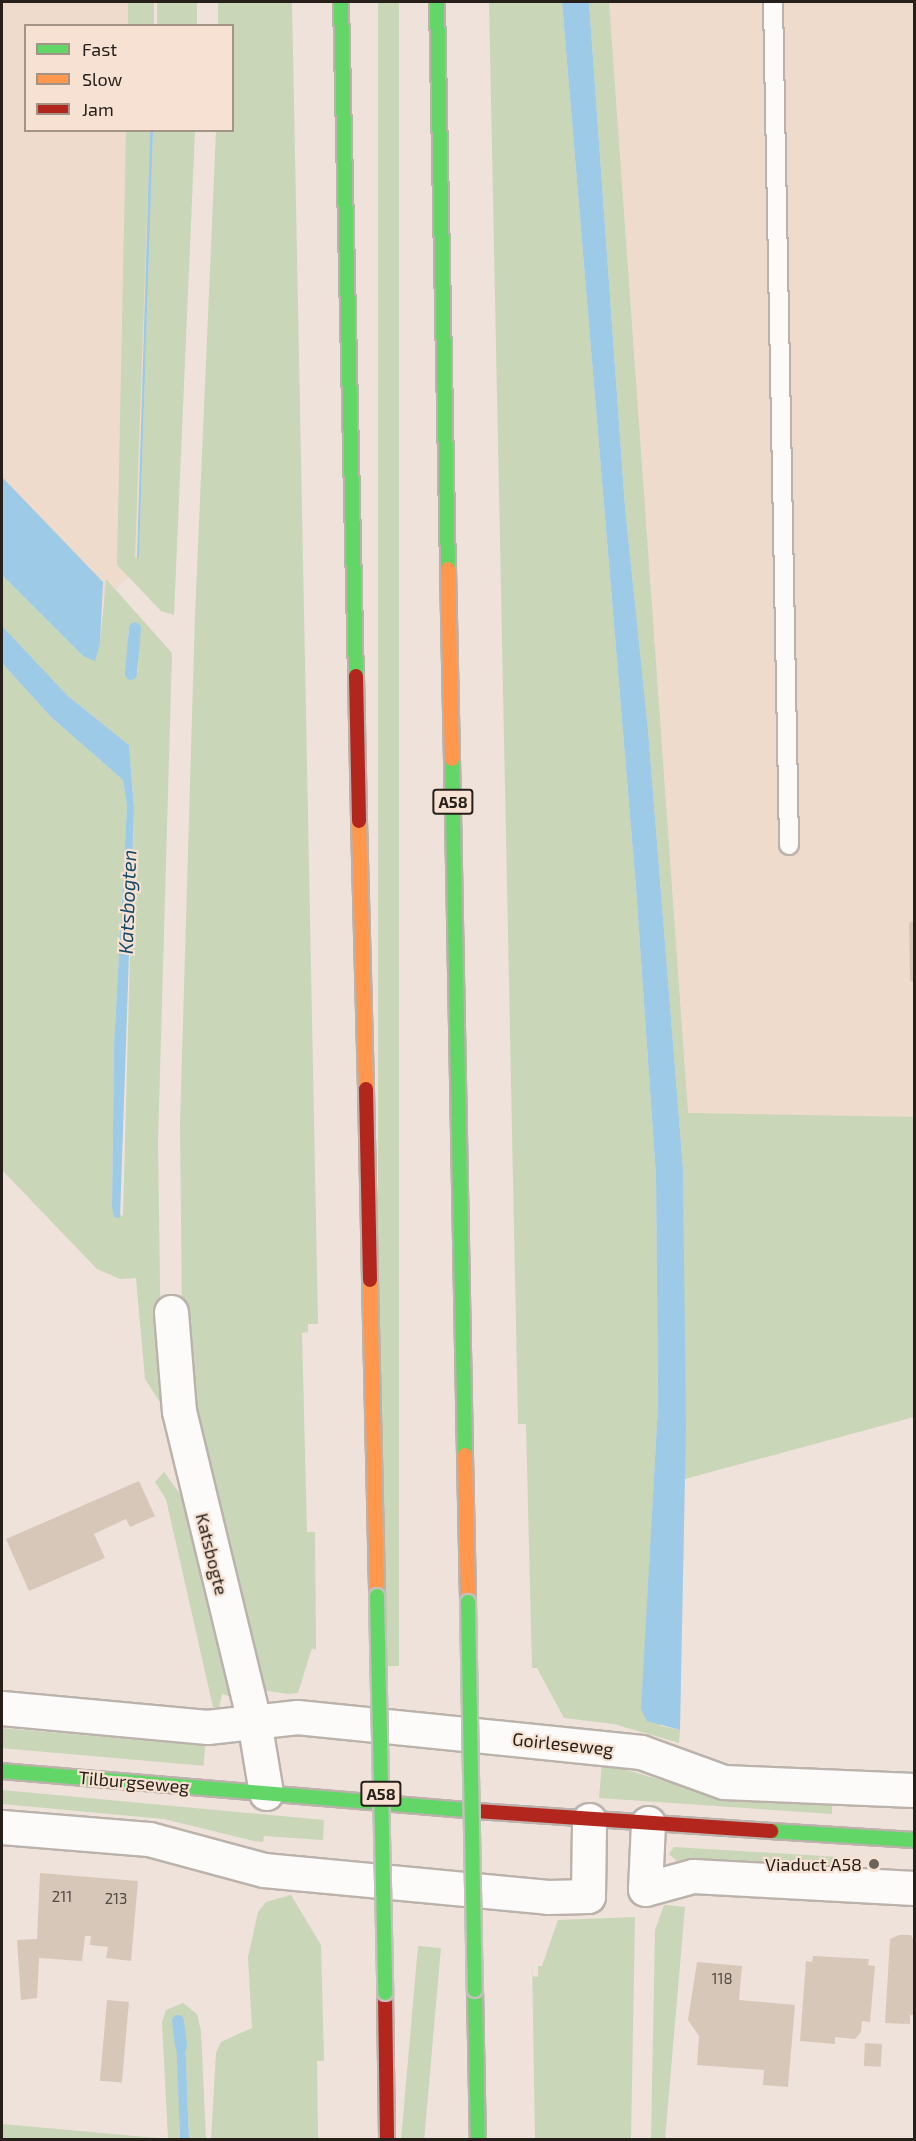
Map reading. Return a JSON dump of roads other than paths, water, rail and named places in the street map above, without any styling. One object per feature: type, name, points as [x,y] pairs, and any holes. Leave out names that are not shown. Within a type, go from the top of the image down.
[{"type":"main road","name":"A58","points":[[341,2],[387,2139]]},
{"type":"main road","name":"A58","points":[[437,2],[478,2139]]},
{"type":"main road","name":"Tilburgseweg","points":[[2,1771],[266,1793]]},
{"type":"main road","points":[[266,1793],[589,1820],[915,1840]]},
{"type":"street","name":"Katsbogte","points":[[171,1312],[181,1423],[254,1721],[266,1793]]},
{"type":"street","name":"Goirleseweg","points":[[2,1708],[207,1726],[297,1716],[641,1752],[724,1782],[915,1790]]},
{"type":"street","points":[[2,1827],[149,1839],[274,1871],[548,1897],[588,1896],[589,1820]]},
{"type":"street","points":[[648,1823],[645,1888],[693,1876],[915,1888]]},
{"type":"lane","points":[[773,2],[789,845]]},
{"type":"water","points":[[562,2],[589,2],[625,507],[648,730],[683,1169],[686,1426],[680,1730],[647,1721],[641,1709],[658,1405],[656,1176],[636,888]]},
{"type":"water","points":[[150,132],[153,132],[139,556],[137,559]]},
{"type":"water","points":[[2,477],[103,582],[100,643],[95,661],[83,656],[2,575]]},
{"type":"water","points":[[2,626],[68,696],[129,745],[134,808],[120,1218],[114,1217],[112,1207],[114,1045],[127,806],[123,780],[51,717],[2,663]]},
{"type":"water","points":[[180,2031],[185,2035],[189,2139],[180,2139],[176,2035]]},
{"type":"waterway","points":[[131,674],[135,628]]},
{"type":"waterway","name":"Katsbogten","points":[[178,2021],[181,2046]]},
{"type":"place","name":"Viaduct A58","points":[[874,1864]]}]
